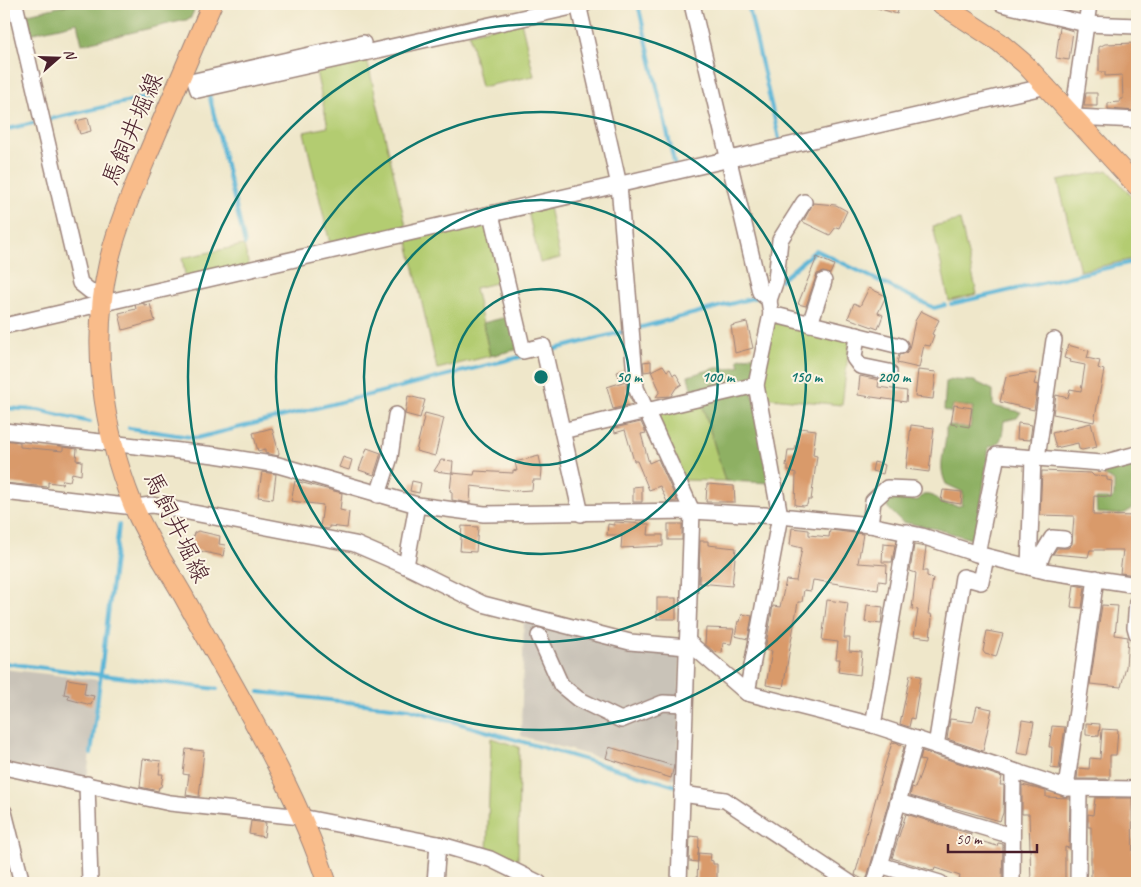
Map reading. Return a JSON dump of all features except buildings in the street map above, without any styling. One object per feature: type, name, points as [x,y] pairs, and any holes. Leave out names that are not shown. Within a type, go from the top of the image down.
[{"type":"main road","name":"馬飼井堀線","points":[[212,4],[187,84],[132,193],[109,261],[104,298],[100,364],[104,404],[112,443],[134,507],[270,754],[301,817],[327,883]]},
{"type":"main road","points":[[941,4],[998,42],[1046,86],[1137,186]]},
{"type":"street","points":[[15,4],[80,283],[104,298]]},
{"type":"street","points":[[187,84],[198,90],[580,4],[619,185],[636,388],[692,511],[679,883]]},
{"type":"street","points":[[692,4],[760,292],[770,307],[810,324],[900,346]]},
{"type":"street","points":[[1002,4],[1030,7],[1086,24],[1137,26]]},
{"type":"street","points":[[1089,4],[1074,116],[1137,120]]},
{"type":"street","points":[[187,84],[363,43]]},
{"type":"street","points":[[4,326],[82,308],[104,298],[491,214],[1046,86]]},
{"type":"street","points":[[747,693],[780,516],[756,385],[776,280],[780,240],[792,218],[804,202]]},
{"type":"street","points":[[491,214],[523,351],[543,346],[581,514]]},
{"type":"street","points":[[810,324],[824,281]]},
{"type":"street","points":[[80,283],[76,287],[82,308]]},
{"type":"street","points":[[857,335],[854,358],[860,366],[889,372]]},
{"type":"street","points":[[1033,568],[1035,458],[1054,340]]},
{"type":"street","points":[[562,431],[756,385]]},
{"type":"street","points":[[378,495],[390,456],[396,415]]},
{"type":"street","points":[[4,431],[214,455],[278,465],[326,477],[378,495],[417,505],[484,514],[692,511],[780,516],[870,525],[907,532],[982,555],[1033,568],[1137,585]]},
{"type":"street","points":[[936,746],[963,577],[981,582],[982,555],[997,455],[1102,463],[1137,454]]},
{"type":"street","points":[[870,525],[873,501],[887,488],[913,489]]},
{"type":"street","points":[[4,492],[134,507],[152,505],[356,544],[483,604],[630,642],[687,644],[747,693],[873,725],[1073,789],[1137,790]]},
{"type":"street","points":[[406,566],[417,505]]},
{"type":"street","points":[[873,725],[907,532]]},
{"type":"street","points":[[1033,568],[1052,538],[1064,539]]},
{"type":"street","points":[[1078,883],[1073,789],[1096,578]]},
{"type":"street","points":[[1137,602],[1135,627],[1137,634]]},
{"type":"street","points":[[539,636],[561,684],[578,698],[622,720],[662,702],[685,704]]},
{"type":"street","points":[[875,883],[916,739]]},
{"type":"street","points":[[4,767],[170,802],[301,817],[438,844],[490,859],[539,883]]},
{"type":"street","points":[[1012,883],[1013,771]]},
{"type":"street","points":[[87,784],[90,883]]},
{"type":"street","points":[[682,794],[725,800],[850,883]]},
{"type":"street","points":[[898,802],[1012,836]]},
{"type":"street","points":[[4,812],[22,883]]},
{"type":"street","points":[[435,883],[438,844]]},
{"type":"street","points":[[880,865],[940,883]]},
{"type":"shaded area","points":[[524,619],[680,651],[678,780],[521,736]]},
{"type":"shaded area","points":[[4,669],[98,680],[87,779],[4,763]]},
{"type":"green space","points":[[71,4],[197,4],[190,19],[82,44],[77,23],[29,34],[24,15]]},
{"type":"green space","points":[[521,21],[534,76],[481,87],[469,33]]},
{"type":"green space","points":[[366,55],[407,230],[331,248],[304,132],[328,127],[315,67]]},
{"type":"green space","points":[[1108,170],[1137,202],[1137,258],[1080,271],[1058,181]]},
{"type":"green space","points":[[549,207],[560,258],[540,263],[528,212]]},
{"type":"green space","points":[[489,219],[504,281],[475,288],[490,356],[437,369],[407,238]]},
{"type":"green space","points":[[960,220],[977,294],[949,301],[933,226]]},
{"type":"green space","points":[[244,245],[249,266],[186,280],[182,258]]},
{"type":"green space","points":[[511,316],[519,349],[490,356],[483,323]]},
{"type":"green space","points":[[773,322],[850,338],[842,405],[761,397]]},
{"type":"green space","points":[[759,354],[753,382],[693,397],[688,376],[723,366],[724,370],[740,366],[738,359]]},
{"type":"green space","points":[[952,380],[974,381],[993,390],[993,406],[1021,412],[1017,418],[1004,421],[1000,441],[994,446],[989,447],[976,538],[971,539],[937,529],[902,522],[885,505],[888,492],[902,495],[912,501],[918,500],[923,495],[928,495],[935,497],[940,503],[962,505],[963,492],[946,484],[942,463],[946,428],[949,425],[970,428],[973,407],[953,405],[951,413],[944,410],[946,382]]},
{"type":"green space","points":[[751,387],[772,483],[725,481],[701,400]]},
{"type":"green space","points":[[701,400],[725,481],[683,480],[652,412]]},
{"type":"green space","points":[[1137,460],[1137,504],[1134,504],[1128,512],[1114,514],[1097,513],[1096,499],[1111,499],[1114,496],[1114,481],[1099,472],[1102,468]]},
{"type":"green space","points":[[491,738],[519,747],[518,868],[487,853]]},
{"type":"waterway","points":[[638,4],[675,166]]},
{"type":"waterway","points":[[748,4],[780,143]]},
{"type":"waterway","points":[[209,94],[245,244]]},
{"type":"waterway","points":[[50,119],[153,96]]},
{"type":"waterway","points":[[4,130],[33,123]]},
{"type":"waterway","points":[[781,280],[816,250],[934,308],[945,305]]},
{"type":"waterway","points":[[951,304],[1137,261]]},
{"type":"waterway","points":[[638,328],[757,297]]},
{"type":"waterway","points":[[547,351],[622,332]]},
{"type":"waterway","points":[[129,428],[197,438],[524,356]]},
{"type":"waterway","points":[[4,408],[38,410],[90,422]]},
{"type":"waterway","points":[[91,754],[119,525]]},
{"type":"waterway","points":[[4,663],[217,689]]},
{"type":"waterway","points":[[259,692],[409,709],[676,786]]}]
